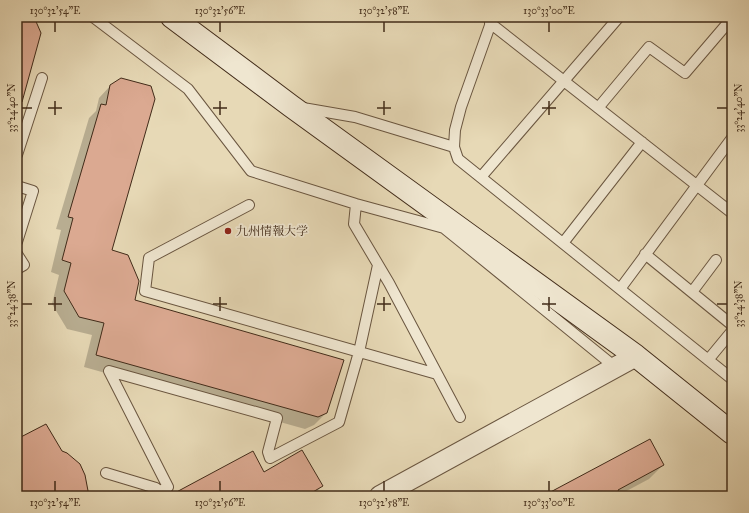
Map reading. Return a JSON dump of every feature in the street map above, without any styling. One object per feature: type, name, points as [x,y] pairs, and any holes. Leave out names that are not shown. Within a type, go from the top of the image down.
[{"type":"street","points":[[181,20],[291,106],[636,356],[732,433]]},
{"type":"street","points":[[380,496],[636,356]]},
{"type":"lane","points":[[93,17],[188,89],[251,171],[356,204],[444,228],[616,367]]},
{"type":"lane","points":[[481,177],[619,17]]},
{"type":"lane","points":[[598,108],[650,46],[685,73],[732,18]]},
{"type":"lane","points":[[732,213],[564,81],[492,20],[461,107],[455,130],[454,147],[458,159],[732,379]]},
{"type":"lane","points":[[17,155],[42,78]]},
{"type":"lane","points":[[291,106],[355,117],[454,147]]},
{"type":"lane","points":[[620,289],[732,138]]},
{"type":"lane","points":[[563,243],[642,142]]},
{"type":"lane","points":[[17,186],[33,191],[17,242]]},
{"type":"lane","points":[[356,204],[354,224],[378,265],[460,417]]},
{"type":"lane","points":[[249,205],[149,258],[145,291],[437,374]]},
{"type":"lane","points":[[17,254],[24,265],[17,269]]},
{"type":"lane","points":[[645,254],[732,325]]},
{"type":"lane","points":[[692,292],[716,260]]},
{"type":"lane","points":[[106,473],[156,488],[158,492],[168,487],[109,371],[277,418],[268,452],[270,458],[338,422],[359,352],[378,265]]},
{"type":"lane","points":[[708,360],[732,331]]},
{"type":"building","points":[[17,17],[34,17],[41,33],[22,102],[17,101]]},
{"type":"building","points":[[121,78],[151,86],[155,99],[112,250],[128,255],[139,281],[135,300],[344,360],[327,413],[318,417],[96,355],[104,323],[79,317],[64,291],[71,263],[62,260],[73,218],[68,217],[101,104],[106,105],[110,85]]},
{"type":"building","points":[[46,424],[62,451],[67,453],[80,464],[85,475],[89,496],[17,496],[17,439]]},
{"type":"building","points":[[650,439],[664,465],[618,490],[621,496],[543,496]]},
{"type":"building","points":[[302,450],[323,486],[306,496],[169,496],[253,451],[264,472]]},
{"type":"place","name":"九州情報大学","points":[[228,231]]}]
